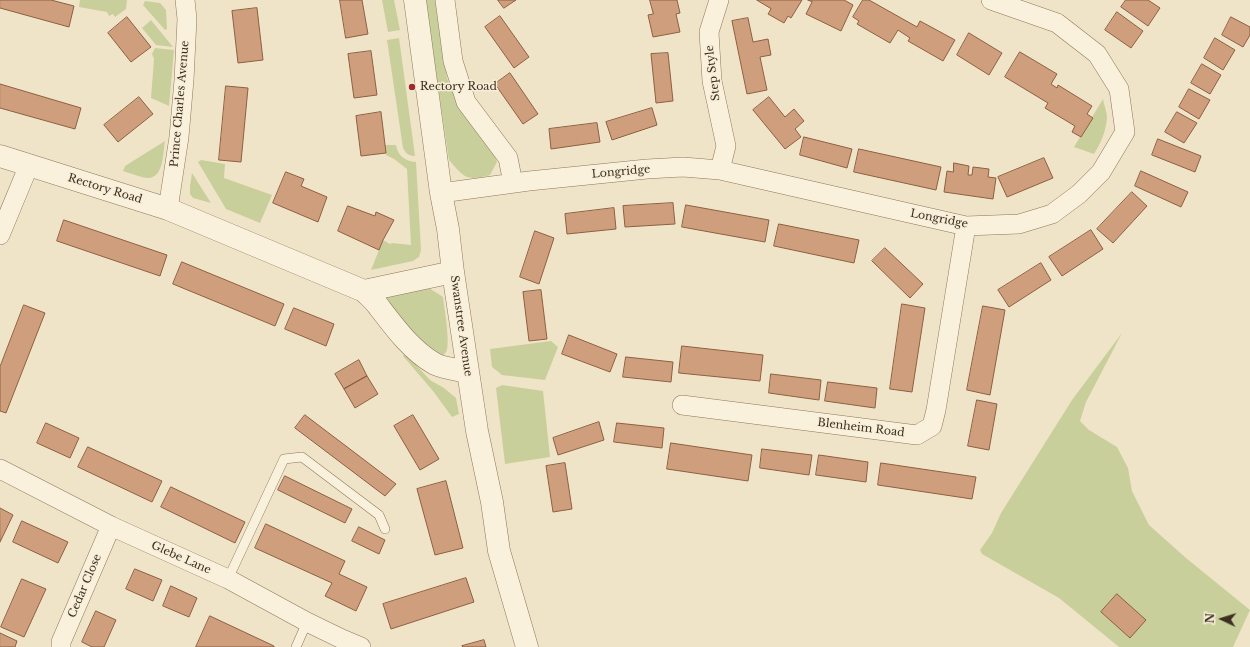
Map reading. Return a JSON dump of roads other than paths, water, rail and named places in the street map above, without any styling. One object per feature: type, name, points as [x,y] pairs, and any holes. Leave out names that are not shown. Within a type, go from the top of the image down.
[{"type":"street","name":"Prince Charles Avenue","points":[[168,209],[179,137],[184,80],[187,19],[185,0]]},
{"type":"street","name":"Swanstree Avenue","points":[[415,0],[441,193],[448,228],[476,430],[492,502],[499,551],[527,647]]},
{"type":"street","points":[[445,0],[453,61],[466,102],[508,158],[513,183]]},
{"type":"street","name":"Step Style","points":[[719,0],[709,32],[712,81],[726,146],[720,170]]},
{"type":"street","name":"Longridge","points":[[441,193],[513,183],[654,168],[683,167],[720,170],[966,226],[1018,224],[1052,214],[1079,194],[1101,172],[1125,132],[1119,89],[1097,54],[1057,23],[991,0]]},
{"type":"street","name":"Rectory Road","points":[[0,156],[168,209],[364,291],[399,333],[420,354],[436,365],[468,372]]},
{"type":"street","points":[[0,236],[29,165]]},
{"type":"street","name":"Blenheim Road","points":[[682,405],[917,435],[932,426],[936,410],[966,226]]},
{"type":"street","points":[[364,291],[453,272]]},
{"type":"street","name":"Glebe Lane","points":[[0,469],[111,526],[228,579],[307,622],[361,647]]},
{"type":"street","name":"Cedar Close","points":[[61,647],[61,642],[111,526]]},
{"type":"lane","points":[[228,579],[284,459],[302,457],[379,515],[385,529]]},
{"type":"lane","points":[[296,647],[307,622]]},
{"type":"place","name":"Rectory Road","points":[[412,87]]}]
